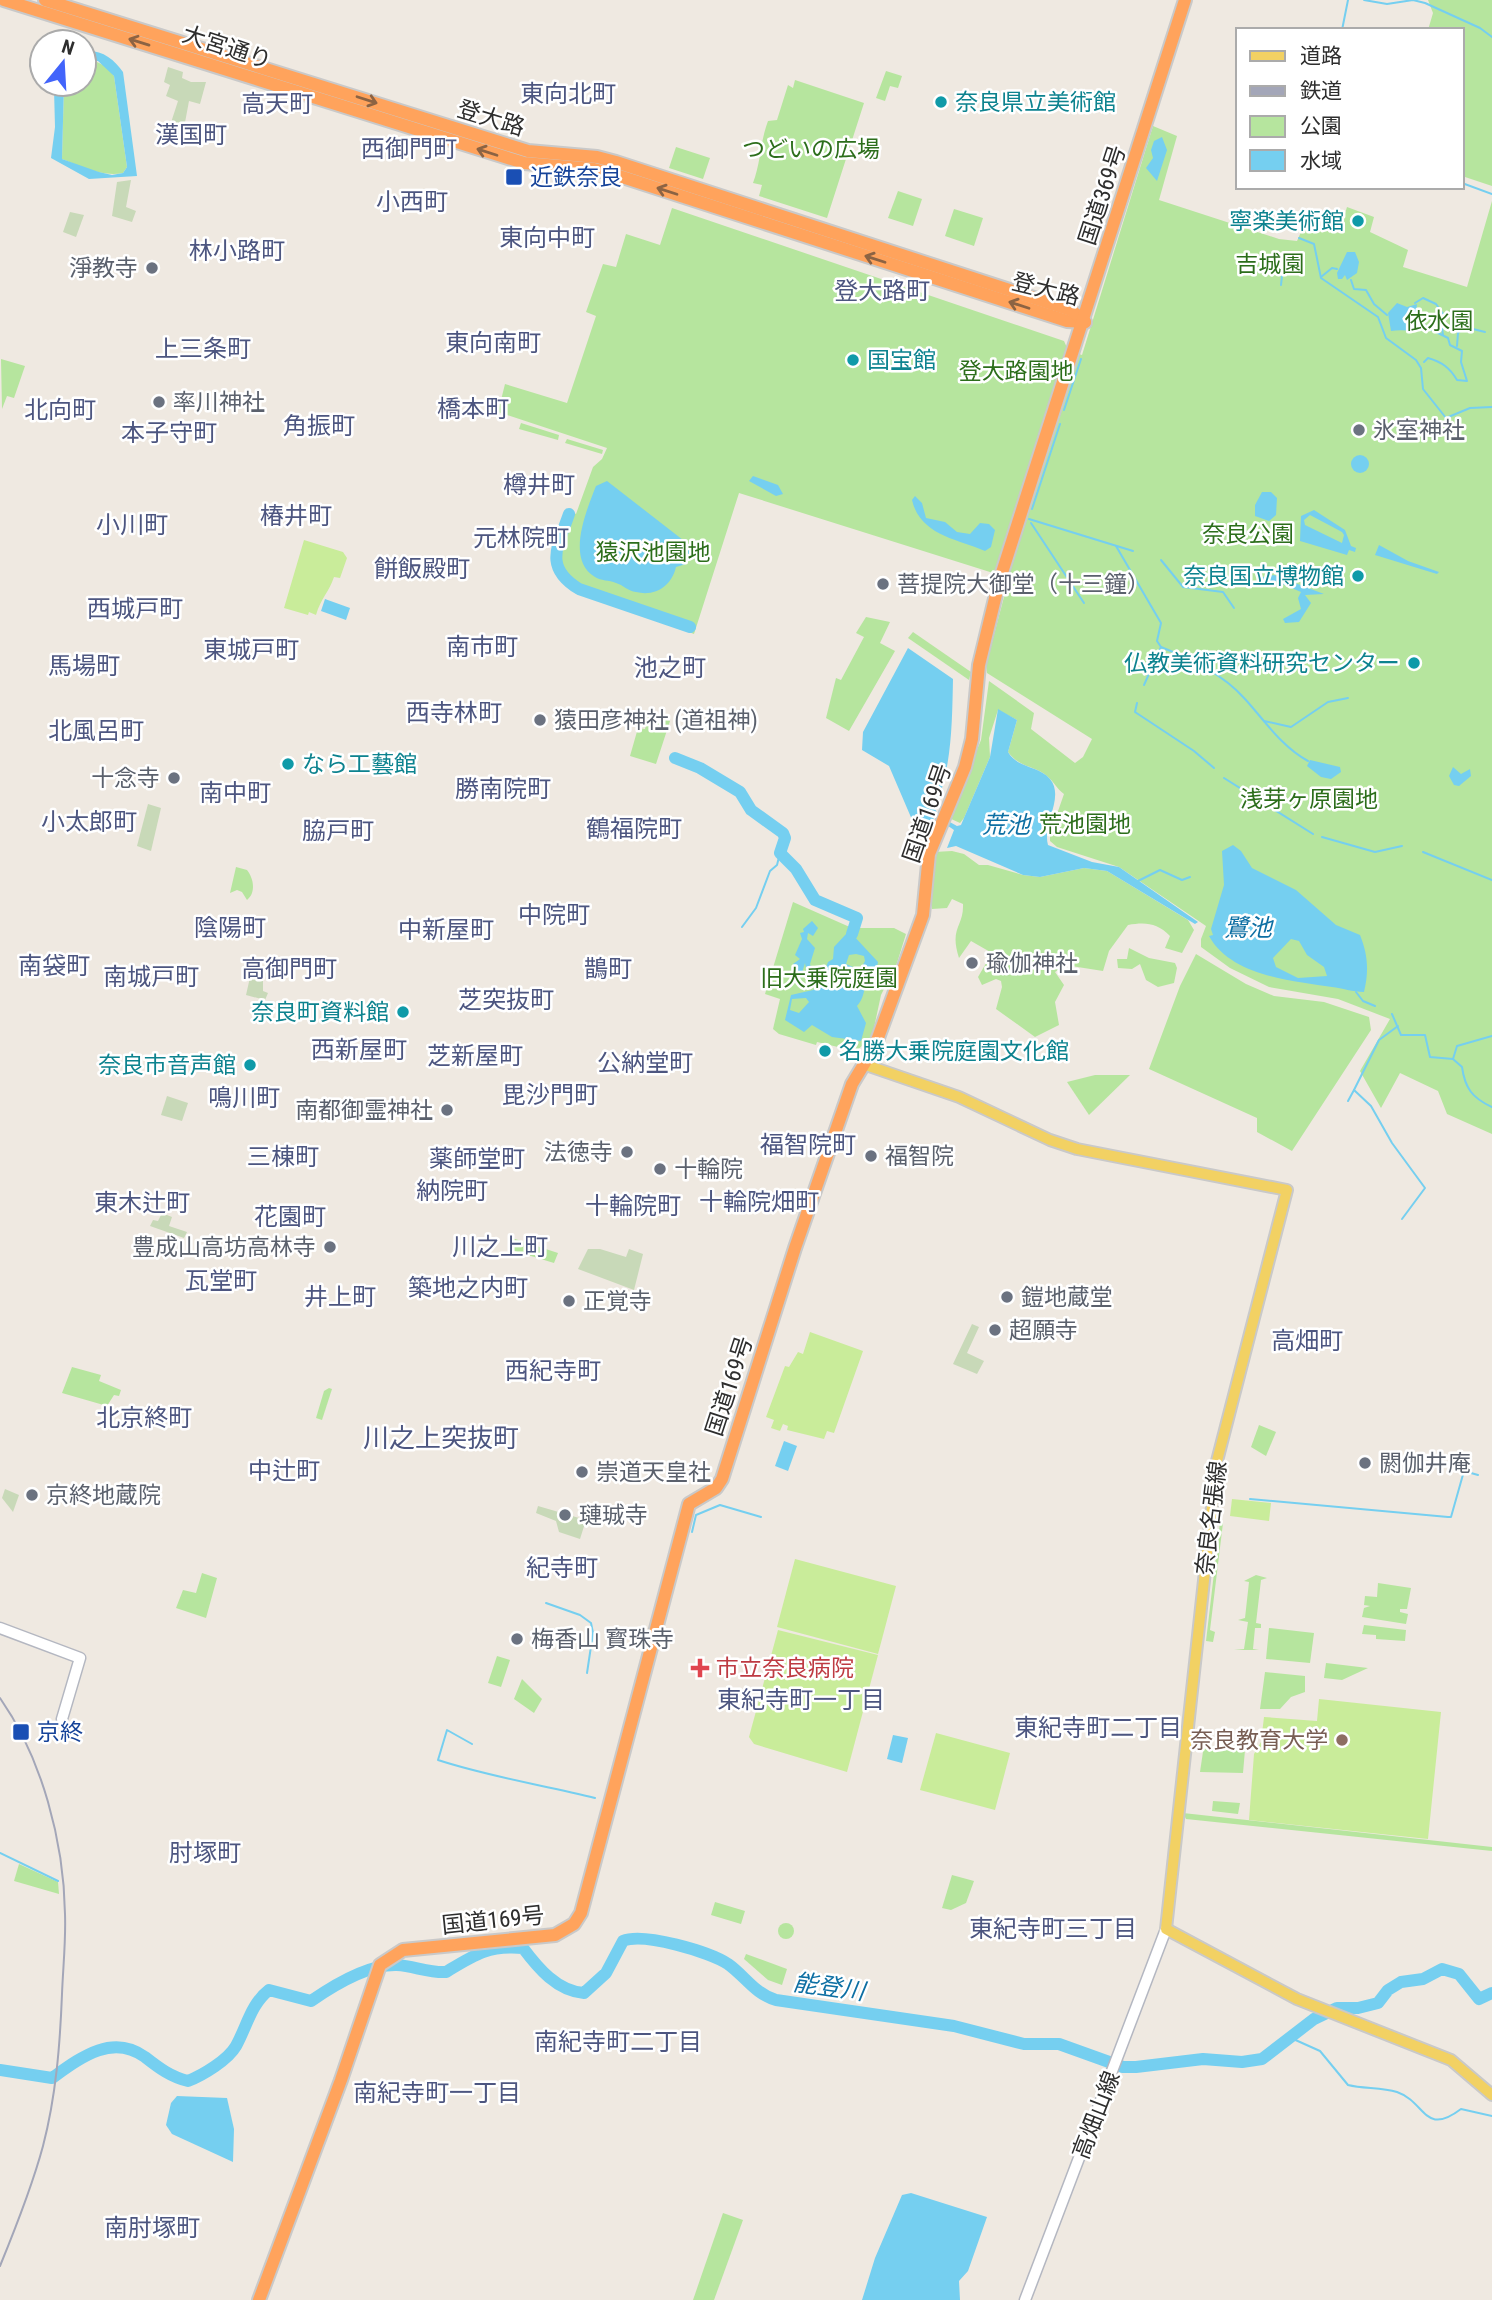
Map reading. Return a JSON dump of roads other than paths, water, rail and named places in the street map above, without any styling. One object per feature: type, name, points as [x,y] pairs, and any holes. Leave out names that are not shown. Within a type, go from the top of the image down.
[{"type":"highway","name":"大宮通り","points":[[4,0],[438,130]]},
{"type":"highway","name":"大宮通り","points":[[45,0],[438,130]]},
{"type":"highway","name":"国道369号","points":[[1084,322],[1185,0]]},
{"type":"highway","name":"登大路","points":[[438,130],[528,151],[597,157],[614,168],[1071,310],[1084,322]]},
{"type":"highway","name":"国道169号","points":[[259,2300],[380,1965],[403,1950],[544,1938],[563,1932],[578,1919],[689,1504],[716,1488],[722,1479],[805,1219],[852,1084],[875,1046],[923,915],[929,854],[965,767],[972,739],[979,665],[999,582],[1084,322]]},
{"type":"main road","name":"奈良名張線","points":[[863,1064],[959,1097],[1077,1150],[1287,1190],[1217,1461],[1166,1929]]},
{"type":"main road","points":[[0,1628],[80,1658],[62,1719]]},
{"type":"main road","points":[[1166,1929],[1321,2009],[1427,2048],[1451,2060],[1492,2095]]},
{"type":"main road","name":"高畑山線","points":[[1025,2300],[1166,1929]]},
{"type":"water","points":[[98,53],[116,63],[123,72],[137,176],[89,179],[51,158],[55,127],[54,98],[64,98],[62,159],[112,175],[123,173],[127,167],[114,76],[98,61]]},
{"type":"water","points":[[1162,137],[1167,150],[1157,181],[1146,168],[1153,158],[1151,150],[1154,141]]},
{"type":"water","points":[[1347,252],[1355,252],[1359,262],[1357,273],[1347,280],[1345,275],[1338,279],[1337,273]]},
{"type":"water","points":[[1397,303],[1407,307],[1417,304],[1416,315],[1427,326],[1426,330],[1391,331],[1388,313]]},
{"type":"water","points":[[1360,455],[1366,458],[1369,464],[1366,470],[1360,473],[1354,470],[1351,464],[1354,458]]},
{"type":"water","points":[[753,476],[778,485],[783,494],[776,496],[749,481]]},
{"type":"water","points":[[607,481],[692,547],[693,557],[688,558],[686,564],[676,567],[667,584],[656,591],[633,591],[597,578],[586,569],[581,559],[581,534],[588,508],[596,486]]},
{"type":"water","points":[[1262,492],[1271,492],[1277,498],[1276,515],[1269,521],[1255,516],[1255,505]]},
{"type":"water","points":[[915,496],[922,503],[926,518],[945,522],[957,532],[970,534],[980,523],[989,524],[995,530],[991,547],[985,551],[931,528],[916,512],[912,500]]},
{"type":"water","points":[[1314,510],[1345,530],[1351,546],[1356,548],[1355,552],[1349,550],[1347,555],[1300,541],[1301,516]],"holes":[[[1310,515],[1342,532],[1342,543],[1305,525],[1304,520]]]},
{"type":"water","points":[[1379,545],[1408,561],[1439,572],[1437,574],[1375,555]]},
{"type":"water","points":[[1274,575],[1324,594],[1305,595],[1311,603],[1299,622],[1285,623],[1283,619],[1301,609],[1298,598],[1301,592],[1275,581],[1261,581],[1263,577]]},
{"type":"water","points":[[325,599],[350,608],[346,620],[321,611]]},
{"type":"water","name":"荒池","points":[[908,648],[953,679],[948,761],[935,809],[939,816],[957,826],[961,825],[990,757],[998,709],[1017,720],[1008,752],[1017,761],[1040,771],[1054,786],[1048,845],[1092,862],[1119,867],[1198,922],[1195,924],[1107,871],[1084,868],[1040,877],[1023,875],[956,846],[947,848],[954,830],[935,817],[922,834],[916,829],[889,766],[862,750],[863,732]]},
{"type":"water","points":[[1310,760],[1340,767],[1341,772],[1331,779],[1321,777],[1307,766]]},
{"type":"water","points":[[1453,767],[1461,774],[1470,769],[1471,776],[1459,786],[1454,785],[1449,776]]},
{"type":"water","name":"鷺池","points":[[1233,845],[1241,851],[1252,868],[1296,890],[1336,925],[1360,935],[1367,963],[1364,992],[1264,974],[1232,960],[1219,949],[1209,936],[1213,935],[1211,929],[1224,885],[1222,851]],"holes":[[[1291,939],[1299,941],[1307,955],[1324,967],[1327,976],[1298,978],[1276,967],[1273,958]]]},
{"type":"water","points":[[812,921],[818,928],[813,936],[808,933],[807,939],[815,948],[810,964],[815,980],[821,980],[828,962],[833,959],[834,947],[847,933],[852,934],[878,962],[857,1006],[866,1023],[861,1041],[832,1037],[812,1025],[804,1032],[785,1020],[791,995],[813,990],[820,984],[808,979],[805,963],[802,973],[791,977],[795,971],[793,964],[800,959],[795,955],[803,929]],"holes":[[[849,955],[864,956],[865,961],[860,970],[846,964]],[[806,998],[809,1002],[799,1013],[790,1010],[792,999]]]},
{"type":"water","points":[[784,1441],[797,1446],[788,1471],[775,1466]]},
{"type":"water","points":[[893,1735],[908,1738],[902,1763],[887,1759]]},
{"type":"water","points":[[177,2096],[227,2098],[234,2129],[233,2162],[172,2134],[166,2125],[171,2103]]},
{"type":"water","points":[[911,2193],[987,2217],[968,2271],[959,2281],[960,2300],[862,2300],[875,2258],[902,2195]]},
{"type":"waterway","points":[[1342,28],[1348,0]]},
{"type":"waterway","points":[[1364,0],[1387,4],[1413,0],[1425,3],[1480,28],[1492,37]]},
{"type":"waterway","points":[[1464,184],[1492,194]]},
{"type":"waterway","points":[[1299,238],[1314,244],[1321,278],[1378,317],[1386,338],[1416,360],[1421,368],[1423,389],[1446,418],[1470,408],[1492,407]]},
{"type":"waterway","points":[[1271,270],[1282,275],[1288,266]]},
{"type":"waterway","points":[[1321,277],[1332,268],[1337,269]]},
{"type":"waterway","points":[[1281,285],[1282,276]]},
{"type":"waterway","points":[[1351,280],[1354,289],[1366,290],[1374,304],[1387,315]]},
{"type":"waterway","points":[[1415,303],[1423,298],[1436,304],[1446,318],[1441,322],[1443,335]]},
{"type":"waterway","points":[[1457,346],[1458,333],[1465,327],[1485,332]]},
{"type":"waterway","points":[[1424,362],[1428,358],[1437,361],[1457,380],[1467,381],[1461,362],[1462,351],[1450,345],[1448,338],[1428,328]]},
{"type":"waterway","points":[[1064,410],[1081,359]]},
{"type":"waterway","points":[[1032,509],[1060,424]]},
{"type":"waterway","points":[[569,514],[556,555],[557,564],[568,581],[579,589],[690,627]]},
{"type":"waterway","points":[[1029,519],[1133,551]]},
{"type":"waterway","points":[[1031,523],[1084,603]]},
{"type":"waterway","points":[[1116,546],[1161,623],[1157,641],[1161,647],[1144,685]]},
{"type":"waterway","points":[[1161,560],[1183,587],[1223,592],[1234,608]]},
{"type":"waterway","points":[[1161,647],[1195,662],[1227,682],[1282,741],[1308,761]]},
{"type":"waterway","points":[[1264,721],[1291,727],[1328,702],[1348,698]]},
{"type":"waterway","points":[[1137,703],[1135,712],[1194,751],[1214,768]]},
{"type":"waterway","points":[[675,758],[700,768],[740,792],[751,810],[783,833],[785,838],[780,853],[796,869],[815,900],[857,918],[852,934]]},
{"type":"waterway","points":[[1224,778],[1313,834]]},
{"type":"waterway","points":[[1322,837],[1375,852],[1402,846]]},
{"type":"waterway","points":[[1423,852],[1492,880]]},
{"type":"waterway","points":[[742,927],[756,908],[780,853]]},
{"type":"waterway","points":[[1138,881],[1160,870],[1182,880],[1190,877]]},
{"type":"waterway","points":[[1356,992],[1363,1001],[1375,1006]]},
{"type":"waterway","points":[[1392,1014],[1401,1035],[1425,1035],[1430,1057],[1453,1059],[1462,1067],[1471,1092],[1492,1107]]},
{"type":"waterway","points":[[1398,1026],[1379,1040],[1354,1090],[1371,1106],[1392,1143],[1425,1188],[1402,1219]]},
{"type":"waterway","points":[[1453,1059],[1457,1046],[1492,1036]]},
{"type":"waterway","points":[[1348,1101],[1354,1090]]},
{"type":"waterway","points":[[1250,1499],[1451,1517],[1464,1471],[1478,1475]]},
{"type":"waterway","points":[[692,1532],[696,1515],[720,1505],[761,1517]]},
{"type":"waterway","points":[[546,1603],[580,1615],[591,1623],[593,1633],[587,1673]]},
{"type":"waterway","points":[[472,1744],[447,1730],[438,1760],[595,1798]]},
{"type":"waterway","points":[[0,1853],[58,1881]]},
{"type":"waterway","name":"能登川","points":[[0,2070],[52,2078],[85,2056],[120,2047],[133,2050],[171,2075],[188,2081],[227,2057],[236,2046],[254,2009],[269,1990],[311,2001],[341,1982],[375,1968],[397,1965],[446,1972],[482,1952],[511,1947],[523,1948],[557,1983],[584,1993],[606,1973],[623,1941],[633,1939],[660,1941],[719,1959],[762,1994],[776,2000],[954,2026],[1024,2044],[1059,2044],[1123,2067],[1203,2059],[1242,2062],[1262,2059],[1314,2019],[1337,2008],[1358,2008],[1378,2003],[1388,1990],[1401,1982],[1423,1979],[1442,1969],[1459,1974],[1479,1999],[1492,1993]]},
{"type":"waterway","points":[[1291,2038],[1320,2051],[1348,2085],[1397,2092],[1407,2097],[1432,2119],[1449,2117],[1461,2109],[1492,2116]]},
{"type":"railway","points":[[0,1698],[28,1747],[48,1802],[60,1858],[65,1924],[60,2032],[51,2108],[34,2177],[0,2266]]},
{"type":"place","name":"奈良県立美術館","points":[[941,102]]},
{"type":"place","name":"近鉄奈良","points":[[514,177]]},
{"type":"place","name":"寧楽美術館","points":[[1358,221]]},
{"type":"place","name":"淨教寺","points":[[152,268]]},
{"type":"place","name":"国宝館","points":[[853,360]]},
{"type":"place","name":"率川神社","points":[[159,402]]},
{"type":"place","name":"氷室神社","points":[[1359,430]]},
{"type":"place","name":"奈良国立博物館","points":[[1358,576]]},
{"type":"place","name":"菩提院大御堂（十三鐘）","points":[[883,584]]},
{"type":"place","name":"仏教美術資料研究センター","points":[[1414,663]]},
{"type":"place","name":"猿田彦神社 (道祖神)","points":[[540,720]]},
{"type":"place","name":"なら工藝館","points":[[288,764]]},
{"type":"place","name":"十念寺","points":[[174,778]]},
{"type":"place","name":"瑜伽神社","points":[[972,963]]},
{"type":"place","name":"奈良町資料館","points":[[403,1012]]},
{"type":"place","name":"名勝大乗院庭園文化館","points":[[825,1051]]},
{"type":"place","name":"奈良市音声館","points":[[250,1065]]},
{"type":"place","name":"南都御霊神社","points":[[447,1110]]},
{"type":"place","name":"法徳寺","points":[[627,1152]]},
{"type":"place","name":"福智院","points":[[871,1156]]},
{"type":"place","name":"十輪院","points":[[660,1169]]},
{"type":"place","name":"豊成山高坊高林寺","points":[[330,1247]]},
{"type":"place","name":"鎧地蔵堂","points":[[1007,1297]]},
{"type":"place","name":"正覚寺","points":[[569,1301]]},
{"type":"place","name":"超願寺","points":[[995,1330]]},
{"type":"place","name":"閼伽井庵","points":[[1365,1463]]},
{"type":"place","name":"崇道天皇社","points":[[582,1472]]},
{"type":"place","name":"京終地蔵院","points":[[32,1495]]},
{"type":"place","name":"璉珹寺","points":[[565,1515]]},
{"type":"place","name":"梅香山 寳珠寺","points":[[517,1639]]},
{"type":"place","name":"市立奈良病院","points":[[700,1668]]},
{"type":"place","name":"京終","points":[[21,1732]]},
{"type":"place","name":"奈良教育大学","points":[[1342,1740]]},
{"type":"district","name":"東向北町","points":[[568,94]]},
{"type":"district","name":"高天町","points":[[277,104]]},
{"type":"district","name":"漢国町","points":[[191,135]]},
{"type":"district","name":"西御門町","points":[[409,149]]},
{"type":"district","name":"小西町","points":[[412,202]]},
{"type":"district","name":"東向中町","points":[[547,238]]},
{"type":"district","name":"林小路町","points":[[237,251]]},
{"type":"district","name":"登大路町","points":[[882,291]]},
{"type":"district","name":"東向南町","points":[[493,343]]},
{"type":"district","name":"上三条町","points":[[203,349]]},
{"type":"district","name":"橋本町","points":[[473,409]]},
{"type":"district","name":"北向町","points":[[60,410]]},
{"type":"district","name":"角振町","points":[[319,426]]},
{"type":"district","name":"本子守町","points":[[169,433]]},
{"type":"district","name":"樽井町","points":[[539,485]]},
{"type":"district","name":"椿井町","points":[[296,516]]},
{"type":"district","name":"小川町","points":[[132,525]]},
{"type":"district","name":"元林院町","points":[[521,538]]},
{"type":"district","name":"餅飯殿町","points":[[422,569]]},
{"type":"district","name":"西城戸町","points":[[135,609]]},
{"type":"district","name":"南市町","points":[[482,647]]},
{"type":"district","name":"東城戸町","points":[[251,650]]},
{"type":"district","name":"馬場町","points":[[84,666]]},
{"type":"district","name":"池之町","points":[[670,668]]},
{"type":"district","name":"西寺林町","points":[[454,713]]},
{"type":"district","name":"北風呂町","points":[[96,731]]},
{"type":"district","name":"勝南院町","points":[[503,789]]},
{"type":"district","name":"南中町","points":[[235,793]]},
{"type":"district","name":"小太郎町","points":[[89,822]]},
{"type":"district","name":"鶴福院町","points":[[634,829]]},
{"type":"district","name":"脇戸町","points":[[338,831]]},
{"type":"district","name":"中院町","points":[[554,915]]},
{"type":"district","name":"陰陽町","points":[[230,928]]},
{"type":"district","name":"中新屋町","points":[[446,930]]},
{"type":"district","name":"南袋町","points":[[54,966]]},
{"type":"district","name":"高御門町","points":[[289,969]]},
{"type":"district","name":"鵲町","points":[[608,969]]},
{"type":"district","name":"南城戸町","points":[[151,977]]},
{"type":"district","name":"芝突抜町","points":[[506,1000]]},
{"type":"district","name":"西新屋町","points":[[359,1050]]},
{"type":"district","name":"芝新屋町","points":[[475,1056]]},
{"type":"district","name":"公納堂町","points":[[645,1063]]},
{"type":"district","name":"毘沙門町","points":[[550,1095]]},
{"type":"district","name":"鳴川町","points":[[244,1098]]},
{"type":"district","name":"福智院町","points":[[808,1145]]},
{"type":"district","name":"三棟町","points":[[283,1157]]},
{"type":"district","name":"薬師堂町","points":[[477,1159]]},
{"type":"district","name":"納院町","points":[[452,1191]]},
{"type":"district","name":"十輪院畑町","points":[[759,1202]]},
{"type":"district","name":"東木辻町","points":[[142,1203]]},
{"type":"district","name":"十輪院町","points":[[633,1206]]},
{"type":"district","name":"花園町","points":[[290,1217]]},
{"type":"district","name":"川之上町","points":[[500,1247]]},
{"type":"district","name":"瓦堂町","points":[[221,1281]]},
{"type":"district","name":"築地之内町","points":[[468,1288]]},
{"type":"district","name":"井上町","points":[[340,1297]]},
{"type":"district","name":"高畑町","points":[[1307,1341]]},
{"type":"district","name":"西紀寺町","points":[[553,1371]]},
{"type":"district","name":"北京終町","points":[[144,1418]]},
{"type":"district","name":"川之上突抜町","points":[[441,1438]]},
{"type":"district","name":"中辻町","points":[[284,1471]]},
{"type":"district","name":"紀寺町","points":[[562,1568]]},
{"type":"district","name":"東紀寺町一丁目","points":[[801,1700]]},
{"type":"district","name":"東紀寺町二丁目","points":[[1098,1728]]},
{"type":"district","name":"肘塚町","points":[[205,1853]]},
{"type":"district","name":"東紀寺町三丁目","points":[[1053,1929]]},
{"type":"district","name":"南紀寺町二丁目","points":[[618,2042]]},
{"type":"district","name":"南紀寺町一丁目","points":[[437,2093]]},
{"type":"district","name":"南肘塚町","points":[[152,2228]]},
{"type":"park label","name":"つどいの広場","points":[[811,149]]},
{"type":"park label","name":"吉城園","points":[[1270,264]]},
{"type":"park label","name":"依水園","points":[[1439,321]]},
{"type":"park label","name":"登大路園地","points":[[1016,371]]},
{"type":"park label","name":"奈良公園","points":[[1248,534]]},
{"type":"park label","name":"猿沢池園地","points":[[653,552]]},
{"type":"park label","name":"浅芽ヶ原園地","points":[[1309,799]]},
{"type":"park label","name":"荒池園地","points":[[1085,824]]},
{"type":"park label","name":"旧大乗院庭園","points":[[829,978]]}]
